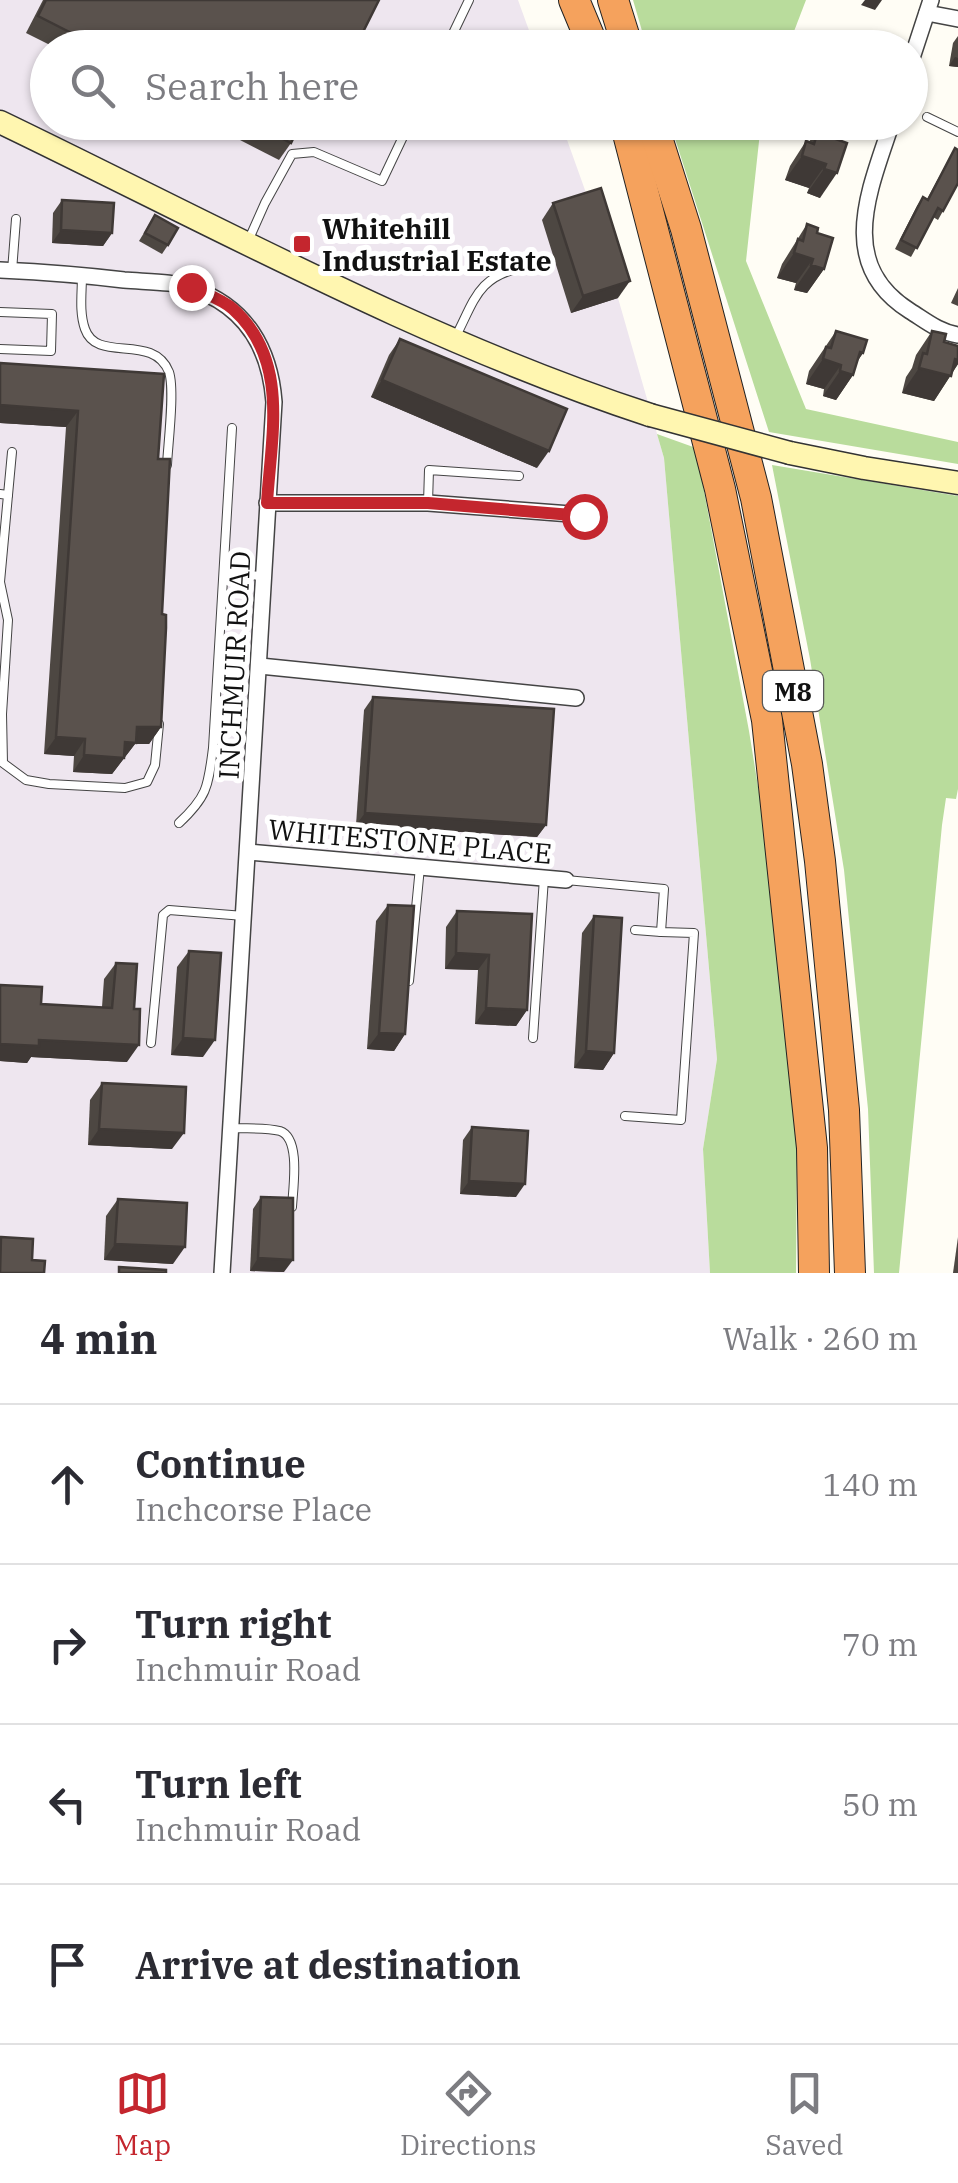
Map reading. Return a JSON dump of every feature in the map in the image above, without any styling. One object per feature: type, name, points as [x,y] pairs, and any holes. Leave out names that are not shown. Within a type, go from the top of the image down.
[{"type":"highway","points":[[574,0],[586,30]]},
{"type":"highway","points":[[613,0],[622,30]]},
{"type":"highway","name":"M8","points":[[630,140],[720,489],[767,720],[812,1148],[814,1273]]},
{"type":"highway","name":"M8","points":[[658,140],[686,229],[756,498],[807,764],[842,1091],[850,1273]]},
{"type":"main road","points":[[0,122],[30,137]]},
{"type":"main road","points":[[37,140],[247,243],[534,375],[650,414],[790,453],[958,483]]},
{"type":"street","points":[[921,30],[929,6],[958,19]]},
{"type":"street","points":[[886,140],[866,203],[863,238],[871,272],[898,304],[944,333],[958,335]]},
{"type":"street","name":"INCHMUIR ROAD","points":[[6,270],[191,287],[231,308],[251,330],[272,377],[274,402],[260,666],[222,1273]]},
{"type":"street","points":[[267,503],[428,503],[584,516]]},
{"type":"street","points":[[260,666],[576,698]]},
{"type":"street","name":"WHITESTONE PLACE","points":[[248,852],[566,880]]},
{"type":"lane","points":[[455,30],[469,0]]},
{"type":"lane","points":[[928,117],[958,132]]},
{"type":"lane","points":[[247,243],[292,154],[314,152],[382,181],[401,140]]},
{"type":"lane","points":[[6,270],[16,219]]},
{"type":"lane","points":[[454,340],[482,288],[501,271],[524,267]]},
{"type":"lane","points":[[82,275],[81,313],[86,334],[96,343],[113,348],[152,353],[164,362],[171,376],[166,481]]},
{"type":"lane","points":[[0,312],[52,314],[51,351],[0,349]]},
{"type":"lane","points":[[179,823],[207,788],[213,748],[232,428]]},
{"type":"lane","points":[[12,452],[4,494],[0,582],[8,620],[1,763],[26,780],[49,784],[125,788],[147,782],[155,764],[159,714]]},
{"type":"lane","points":[[428,503],[429,470],[519,476]]},
{"type":"lane","points":[[224,574],[264,576]]},
{"type":"lane","points":[[408,986],[420,867]]},
{"type":"lane","points":[[534,1038],[544,878]]},
{"type":"lane","points":[[566,880],[664,890],[661,932]]},
{"type":"lane","points":[[151,1044],[164,914],[169,910],[244,916]]},
{"type":"lane","points":[[625,1116],[682,1120],[694,934],[635,930]]},
{"type":"lane","points":[[231,1128],[288,1135],[293,1145],[292,1224]]},
{"type":"shaded area","name":"Whitehill Industrial Estate","points":[[0,0],[518,0],[529,30],[30,30],[30,140],[567,140],[595,218],[664,458],[717,1059],[703,1149],[710,1273],[0,1273]]},
{"type":"green space","points":[[633,0],[806,0],[795,30],[642,30]]},
{"type":"green space","points":[[675,140],[759,140],[746,261],[806,409],[958,442],[958,464],[769,432]]},
{"type":"green space","points":[[657,434],[696,448],[749,731],[779,916],[797,1139],[796,1273],[710,1273],[703,1149],[717,1059],[664,458]]},
{"type":"green space","points":[[772,465],[958,496],[958,789],[956,799],[946,798],[942,825],[899,1273],[874,1273],[868,1109],[844,870],[810,659]]},
{"type":"building","points":[[46,0],[379,0],[364,30],[66,30],[38,16]]},
{"type":"building","points":[[815,140],[847,143],[837,173],[824,169],[826,164],[802,156],[806,141],[814,144]]},
{"type":"building","points":[[955,148],[958,183],[943,211],[938,208],[917,248],[901,240],[923,197],[928,200]]},
{"type":"building","points":[[601,188],[630,281],[583,296],[553,203]]},
{"type":"building","points":[[62,200],[114,203],[112,233],[61,230]]},
{"type":"building","points":[[155,215],[178,228],[168,245],[145,233]]},
{"type":"building","points":[[807,224],[818,228],[817,233],[833,238],[824,269],[811,265],[813,259],[794,253],[798,239],[803,241]]},
{"type":"building","points":[[836,331],[867,340],[853,375],[840,371],[841,365],[823,359]]},
{"type":"building","points":[[932,331],[946,334],[944,342],[958,346],[958,360],[955,359],[951,376],[919,368]]},
{"type":"building","points":[[400,339],[567,409],[549,451],[382,380]]},
{"type":"building","points":[[0,363],[164,374],[158,459],[170,459],[161,727],[137,727],[136,743],[125,742],[124,758],[84,755],[85,739],[56,737],[78,411],[0,405]]},
{"type":"building","points":[[373,697],[554,709],[546,825],[365,813]]},
{"type":"building","points":[[388,905],[414,906],[405,1034],[379,1033]]},
{"type":"building","points":[[457,911],[532,914],[527,1010],[486,1008],[489,955],[456,953]]},
{"type":"building","points":[[594,916],[622,918],[614,1053],[586,1051]]},
{"type":"building","points":[[189,951],[221,953],[215,1040],[183,1038]]},
{"type":"building","points":[[116,963],[137,964],[134,1009],[140,1009],[139,1045],[39,1040],[39,1046],[0,1044],[0,985],[42,987],[41,1004],[112,1008]]},
{"type":"building","points":[[102,1083],[186,1087],[184,1133],[99,1129]]},
{"type":"building","points":[[472,1127],[528,1131],[525,1184],[469,1181]]},
{"type":"building","points":[[261,1197],[293,1198],[293,1260],[258,1258]]},
{"type":"building","points":[[118,1199],[187,1203],[185,1247],[115,1244]]},
{"type":"building","points":[[1,1237],[33,1239],[32,1260],[45,1261],[44,1273],[0,1273]]},
{"type":"building","points":[[119,1267],[166,1270],[166,1273],[119,1273]]},
{"type":"place","name":"Whitehill Industrial Estate","points":[[302,244]]},
{"type":"route","points":[[191,287],[231,308],[251,330],[272,377],[267,503],[428,503],[584,516]]}]
